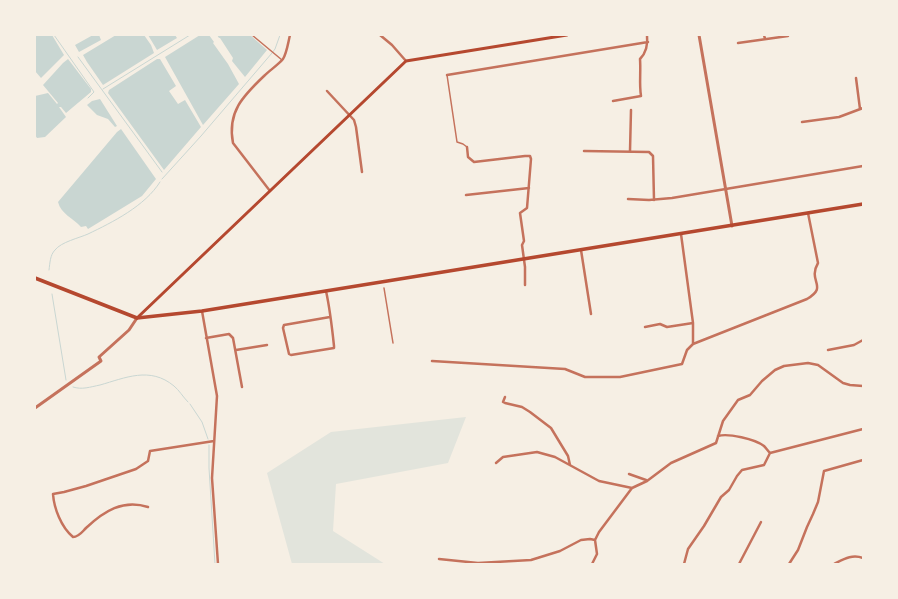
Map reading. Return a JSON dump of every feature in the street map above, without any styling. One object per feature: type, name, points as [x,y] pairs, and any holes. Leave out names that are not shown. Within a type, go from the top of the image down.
[{"type":"main road","points":[[137,318],[406,61],[567,35]]},
{"type":"main road","points":[[35,278],[137,318],[202,311],[863,204]]},
{"type":"street","points":[[252,35],[282,60]]},
{"type":"street","points":[[270,191],[233,143],[232,121],[236,108],[264,76],[282,60],[290,35]]},
{"type":"street","points":[[380,35],[392,45],[406,61]]},
{"type":"street","points":[[613,101],[641,96],[639,87],[641,70],[640,59],[643,56],[648,42],[647,35]]},
{"type":"street","points":[[699,35],[732,226]]},
{"type":"street","points":[[764,35],[765,39]]},
{"type":"street","points":[[738,43],[788,36]]},
{"type":"street","points":[[526,285],[522,245],[524,241],[520,214],[527,208],[530,156],[474,162],[468,156],[466,147],[458,142],[447,75],[648,42]]},
{"type":"street","points":[[802,122],[839,117],[861,109],[856,78]]},
{"type":"street","points":[[326,91],[354,120],[362,172]]},
{"type":"street","points":[[630,151],[631,110]]},
{"type":"street","points":[[584,151],[649,152],[653,156],[654,200]]},
{"type":"street","points":[[628,199],[654,200],[672,198],[863,166]]},
{"type":"street","points":[[466,195],[529,188]]},
{"type":"street","points":[[432,361],[565,369],[585,377],[620,377],[682,364],[686,350],[693,344],[807,299],[817,291],[818,288],[815,280],[815,269],[818,263],[808,213]]},
{"type":"street","points":[[681,234],[693,323],[693,344]]},
{"type":"street","points":[[581,250],[590,314]]},
{"type":"street","points":[[384,288],[393,343]]},
{"type":"street","points":[[326,291],[330,317],[334,348],[291,355],[288,354],[283,328],[284,325],[330,317]]},
{"type":"street","points":[[202,311],[217,396],[212,478],[218,564]]},
{"type":"street","points":[[35,408],[101,361],[98,357],[129,330],[137,318]]},
{"type":"street","points":[[645,327],[660,324],[667,327],[693,323]]},
{"type":"street","points":[[206,338],[229,334],[233,338],[242,387]]},
{"type":"street","points":[[828,350],[854,345],[863,340]]},
{"type":"street","points":[[236,350],[267,345]]},
{"type":"street","points":[[592,564],[597,554],[595,540],[599,532],[632,488],[647,480],[671,463],[716,443],[723,421],[738,400],[750,395],[762,381],[775,370],[784,366],[808,363],[818,365],[843,383],[863,386]]},
{"type":"street","points":[[506,397],[503,402],[522,407],[551,428],[568,456],[570,465]]},
{"type":"street","points":[[684,564],[688,549],[721,497],[729,490],[742,470],[764,465],[770,454],[863,429]]},
{"type":"street","points":[[718,436],[727,434],[758,443],[764,446],[770,454]]},
{"type":"street","points":[[148,507],[125,504],[117,507],[91,524],[79,536],[74,537],[69,533],[55,509],[53,494],[72,491],[136,469],[148,461],[150,451],[214,441]]},
{"type":"street","points":[[496,463],[503,457],[537,452],[555,457],[599,481],[632,488]]},
{"type":"street","points":[[789,564],[798,550],[813,514],[822,487],[824,471],[863,460]]},
{"type":"street","points":[[629,474],[647,480]]},
{"type":"street","points":[[739,564],[761,522]]},
{"type":"street","points":[[439,559],[478,563],[531,560],[560,551],[581,540],[590,538],[595,540]]},
{"type":"street","points":[[834,564],[848,557],[854,556],[863,558]]},
{"type":"street","points":[[520,564],[523,560]]},
{"type":"shaded area","points":[[35,35],[52,35],[64,55],[41,78],[35,71]]},
{"type":"shaded area","points":[[93,35],[99,35],[101,40],[79,52],[75,45]]},
{"type":"shaded area","points":[[116,35],[144,35],[151,45],[154,53],[103,85],[83,55]]},
{"type":"shaded area","points":[[148,35],[175,35],[177,38],[157,50]]},
{"type":"shaded area","points":[[200,35],[209,35],[239,84],[203,125],[165,57]]},
{"type":"shaded area","points":[[217,35],[250,35],[267,50],[245,77],[232,61],[233,58]]},
{"type":"shaded area","points":[[68,59],[91,89],[91,92],[66,113],[61,107],[59,107],[66,117],[45,137],[37,138],[35,135],[35,96],[48,93],[57,104],[58,103],[43,85]]},
{"type":"shaded area","points":[[157,59],[160,59],[176,86],[169,91],[178,104],[185,100],[201,127],[164,170],[108,93],[109,90]]},
{"type":"shaded area","points":[[100,99],[117,126],[115,127],[108,119],[97,115],[87,105],[92,101]]},
{"type":"shaded area","points":[[121,129],[156,179],[142,196],[88,229],[86,226],[81,227],[64,213],[58,202]]},
{"type":"shaded area","points":[[466,417],[448,463],[336,484],[333,531],[385,564],[292,564],[267,473],[331,432]]},
{"type":"waterway","points":[[54,35],[94,92],[88,98]]},
{"type":"waterway","points":[[103,89],[190,35]]},
{"type":"waterway","points":[[162,179],[272,53],[280,35]]},
{"type":"waterway","points":[[78,57],[162,172]]},
{"type":"waterway","points":[[49,270],[50,259],[53,252],[58,247],[118,219],[146,199],[160,182]]},
{"type":"waterway","points":[[52,294],[66,380]]},
{"type":"waterway","points":[[73,387],[86,388],[137,375],[156,376],[165,380],[176,388],[188,402]]},
{"type":"waterway","points":[[190,404],[202,422],[208,439]]},
{"type":"waterway","points":[[209,445],[215,564]]}]
